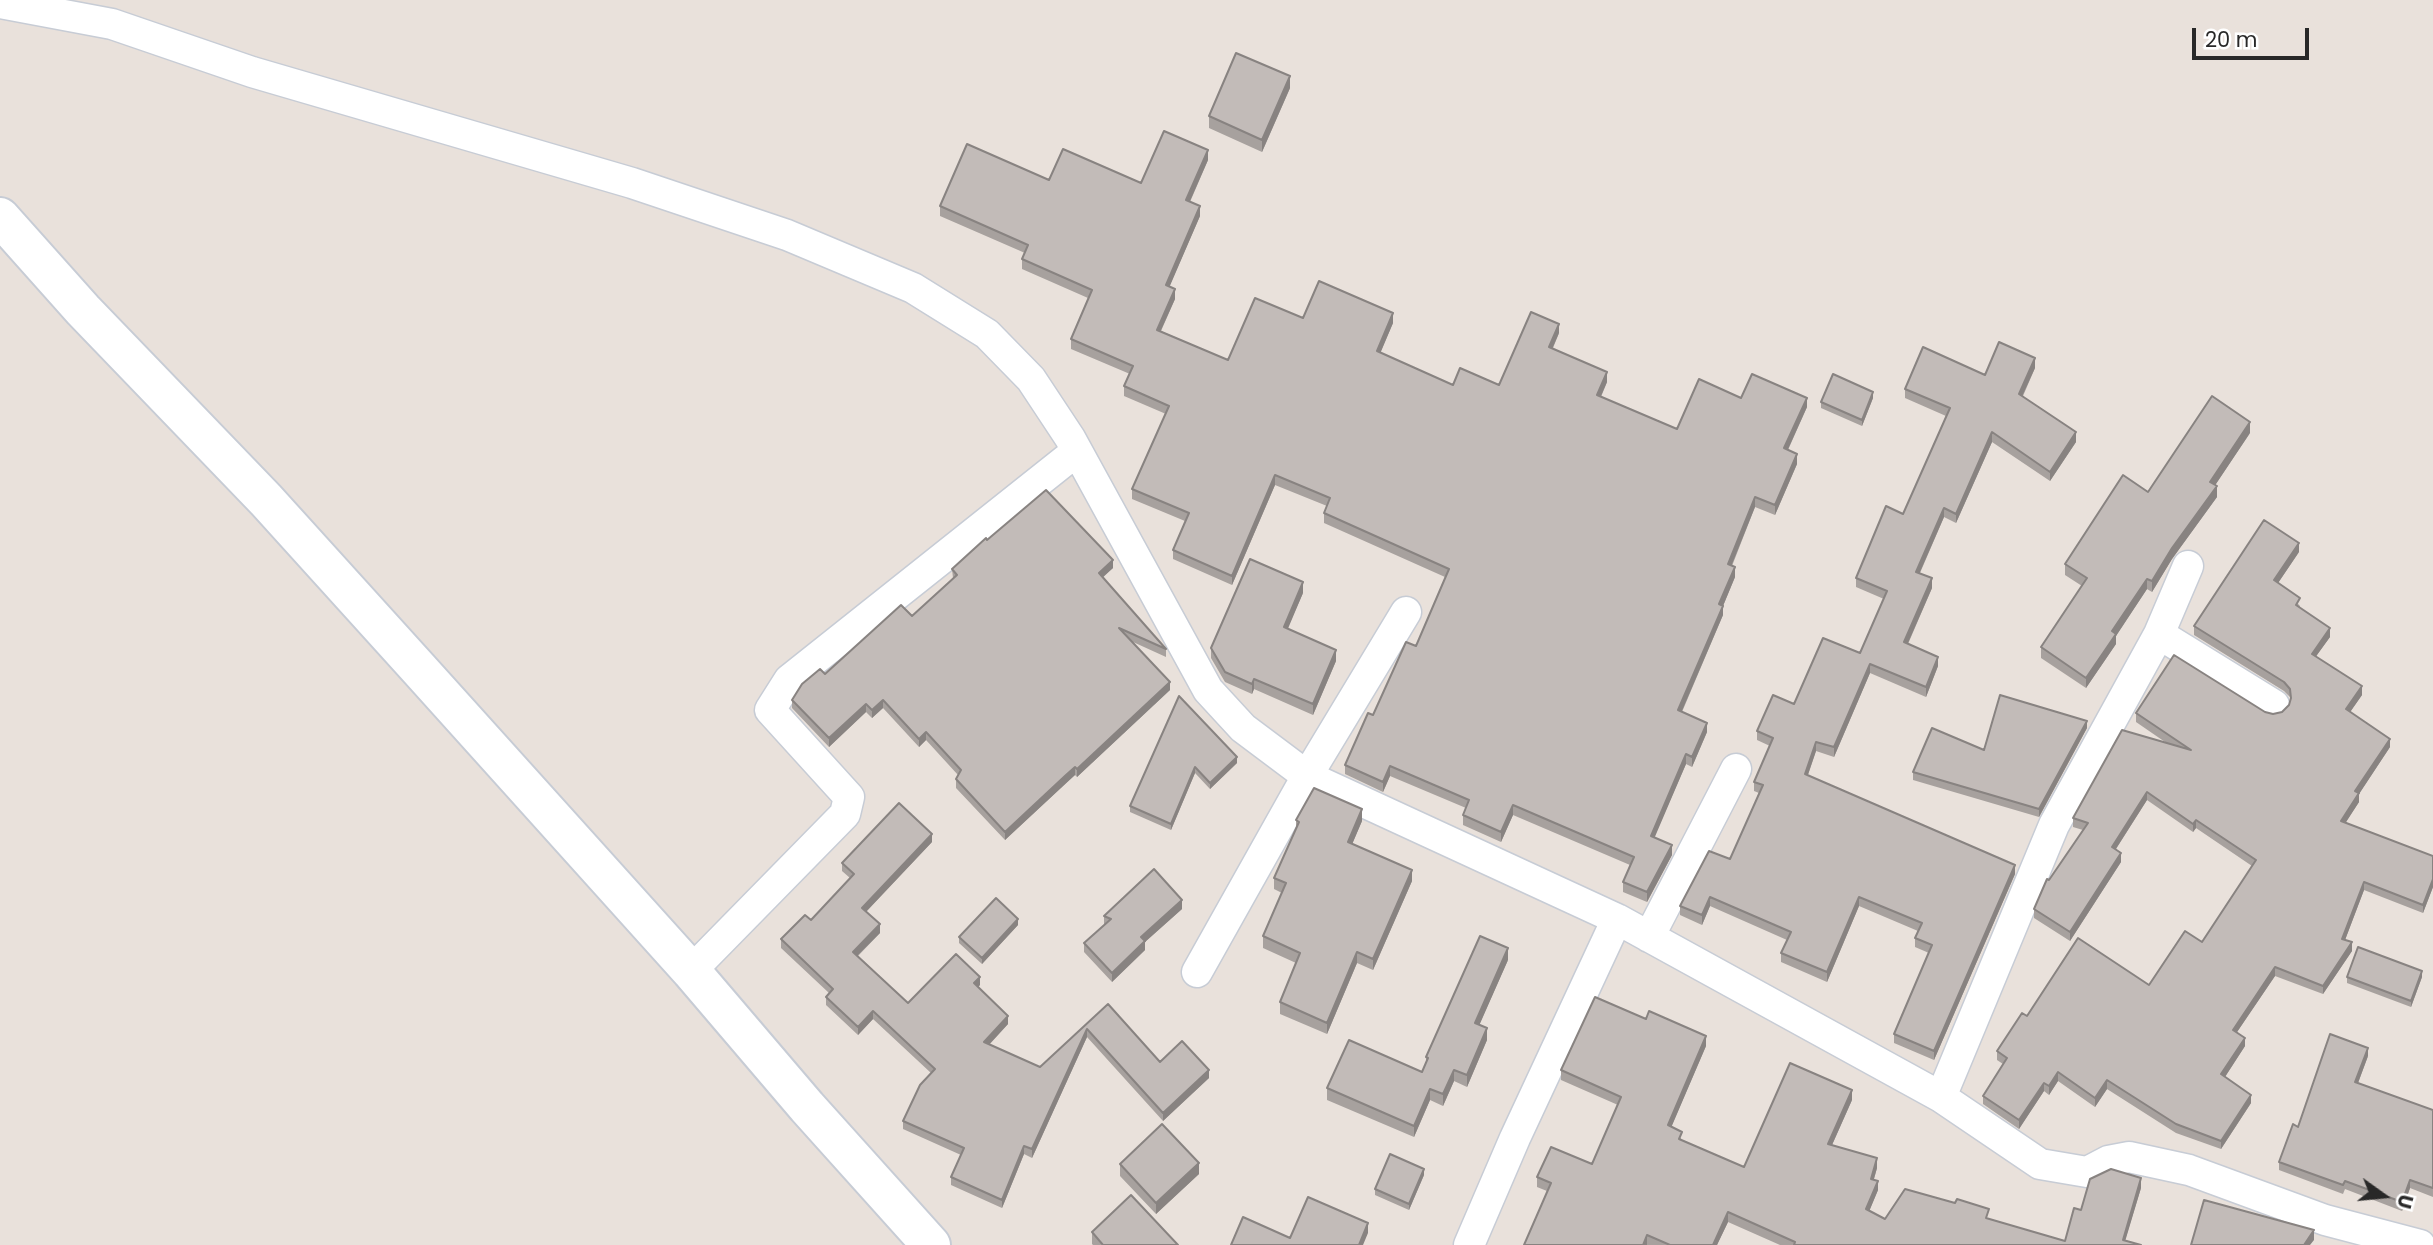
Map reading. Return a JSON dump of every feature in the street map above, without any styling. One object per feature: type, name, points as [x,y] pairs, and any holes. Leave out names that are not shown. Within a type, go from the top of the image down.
[{"type":"main road","points":[[0,217],[83,310],[266,500],[691,971],[807,1107],[931,1245]]},
{"type":"street","points":[[0,3],[112,23],[252,72],[632,183],[787,235],[913,288],[987,334],[1031,379],[1077,450],[1208,690],[1243,728],[1307,776],[1617,919],[1941,1097],[2040,1164],[2087,1172],[2108,1161],[2129,1157],[2177,1167],[2325,1220],[2420,1245]]},
{"type":"street","points":[[691,971],[845,814],[849,797],[770,710],[789,680],[1077,450]]},
{"type":"street","points":[[1941,1097],[2054,825],[2159,634],[2188,566]]},
{"type":"street","points":[[1197,972],[1307,776],[1406,612]]},
{"type":"street","points":[[2159,634],[2274,705]]},
{"type":"street","points":[[1649,937],[1736,769]]},
{"type":"street","points":[[1469,1245],[1515,1138],[1617,919]]},
{"type":"building","points":[[1236,53],[1290,76],[1262,140],[1209,116]]},
{"type":"building","points":[[1164,131],[1208,150],[1186,200],[1200,206],[1166,285],[1175,289],[1157,330],[1228,360],[1255,298],[1303,318],[1319,281],[1393,313],[1377,351],[1453,385],[1460,368],[1499,385],[1531,312],[1559,324],[1549,347],[1607,372],[1597,395],[1677,429],[1699,379],[1741,398],[1752,374],[1807,398],[1784,448],[1797,454],[1775,505],[1755,497],[1728,564],[1735,567],[1719,604],[1723,606],[1678,710],[1707,723],[1692,757],[1686,754],[1651,836],[1672,845],[1647,892],[1623,882],[1634,857],[1513,805],[1501,832],[1463,815],[1469,800],[1390,766],[1383,782],[1345,765],[1368,713],[1373,715],[1406,642],[1416,646],[1449,569],[1324,513],[1330,498],[1275,475],[1232,576],[1173,550],[1189,513],[1132,489],[1169,406],[1124,386],[1133,366],[1071,339],[1092,290],[1022,259],[1028,245],[940,206],[967,144],[1049,180],[1063,149],[1141,183]]},
{"type":"building","points":[[1999,342],[2035,358],[2019,394],[2076,432],[2050,472],[1992,432],[1956,514],[1944,508],[1916,572],[1932,578],[1904,642],[1938,657],[1926,687],[1870,664],[1834,747],[1816,742],[1805,774],[2015,865],[1934,1051],[1894,1034],[1932,945],[1915,938],[1922,923],[1859,897],[1827,972],[1781,953],[1791,932],[1710,897],[1702,915],[1680,906],[1709,851],[1730,859],[1763,785],[1754,782],[1773,738],[1757,731],[1773,695],[1794,704],[1823,638],[1860,653],[1887,591],[1856,578],[1886,506],[1903,514],[1950,408],[1905,389],[1923,347],[1985,375]]},
{"type":"building","points":[[1833,374],[1873,392],[1862,420],[1821,402]]},
{"type":"building","points":[[2212,396],[2250,422],[2210,482],[2217,486],[2172,548],[2152,581],[2147,579],[2112,631],[2116,634],[2086,678],[2041,647],[2087,578],[2065,564],[2123,475],[2148,492]]},
{"type":"building","points":[[1046,490],[1113,560],[1099,573],[1166,649],[1119,628],[1170,682],[1005,832],[956,779],[961,770],[926,732],[919,739],[883,700],[872,710],[866,704],[829,738],[792,700],[802,684],[820,669],[825,674],[901,605],[912,616],[957,575],[952,569]]},
{"type":"building","points":[[2264,520],[2299,543],[2274,580],[2300,598],[2296,605],[2330,628],[2312,654],[2362,686],[2346,709],[2390,739],[2355,791],[2359,793],[2341,821],[2433,856],[2433,879],[2423,905],[2364,882],[2342,939],[2352,942],[2323,986],[2275,967],[2233,1030],[2245,1038],[2221,1074],[2251,1095],[2221,1141],[2176,1124],[2107,1080],[2095,1098],[2058,1072],[2049,1086],[2044,1083],[2019,1120],[1983,1096],[2007,1058],[1997,1051],[2022,1013],[2027,1016],[2078,938],[2149,985],[2185,931],[2202,942],[2256,860],[2196,820],[2193,824],[2147,792],[2112,847],[2121,853],[2070,932],[2034,909],[2047,879],[2049,880],[2088,823],[2073,818],[2122,730],[2191,750],[2136,713],[2174,655],[2265,712],[2282,712],[2289,705],[2290,689],[2284,682],[2194,626]]},
{"type":"building","points":[[1250,559],[1303,582],[1284,627],[1336,650],[1313,704],[1254,679],[1252,684],[1225,672],[1211,648]]},
{"type":"building","points":[[2000,695],[2087,721],[2039,809],[1913,772],[1932,728],[1984,750]]},
{"type":"building","points":[[1179,696],[1237,757],[1210,783],[1195,767],[1171,824],[1130,806]]},
{"type":"building","points":[[1314,788],[1362,809],[1348,842],[1412,870],[1373,959],[1357,952],[1327,1023],[1280,1002],[1300,953],[1263,936],[1286,883],[1274,878],[1299,822],[1296,820]]},
{"type":"building","points":[[899,803],[932,834],[862,908],[880,924],[853,952],[908,1003],[956,954],[980,977],[974,983],[1008,1016],[984,1042],[1040,1067],[1108,1004],[1160,1062],[1182,1041],[1209,1070],[1163,1113],[1087,1029],[1032,1149],[1024,1146],[1002,1200],[951,1177],[964,1148],[903,1121],[920,1085],[935,1069],[873,1011],[858,1027],[826,997],[833,989],[781,939],[805,915],[811,920],[854,874],[842,863]]},
{"type":"building","points":[[1154,869],[1182,900],[1141,937],[1145,941],[1112,973],[1084,943],[1111,919],[1104,916]]},
{"type":"building","points":[[996,898],[1018,919],[982,958],[959,937]]},
{"type":"building","points":[[1480,936],[1508,948],[1475,1023],[1487,1028],[1467,1075],[1454,1070],[1443,1094],[1430,1089],[1414,1126],[1327,1088],[1349,1040],[1422,1072],[1428,1058],[1426,1057]]},
{"type":"building","points":[[2358,947],[2422,971],[2411,1001],[2347,977]]},
{"type":"building","points":[[1595,997],[1646,1019],[1649,1011],[1706,1036],[1668,1125],[1682,1132],[1679,1139],[1744,1167],[1790,1063],[1852,1090],[1828,1144],[1877,1158],[1871,1179],[1878,1181],[1866,1209],[1885,1219],[1905,1189],[1955,1203],[1957,1199],[1989,1209],[1986,1218],[2065,1241],[2074,1208],[2081,1210],[2090,1179],[2111,1169],[2141,1178],[2123,1240],[2141,1245],[1794,1245],[1795,1242],[1728,1212],[1713,1245],[1670,1245],[1647,1235],[1643,1245],[1524,1245],[1551,1183],[1537,1177],[1551,1147],[1592,1164],[1621,1097],[1561,1070]]},
{"type":"building","points":[[2330,1034],[2368,1048],[2355,1082],[2433,1110],[2433,1188],[2410,1180],[2402,1202],[2345,1181],[2343,1185],[2279,1162],[2293,1124],[2298,1127]]},
{"type":"building","points":[[1162,1124],[1199,1163],[1156,1203],[1120,1164]]},
{"type":"building","points":[[1390,1154],[1424,1169],[1409,1204],[1375,1189]]},
{"type":"building","points":[[1131,1195],[1178,1245],[1103,1245],[1092,1232]]},
{"type":"building","points":[[1308,1197],[1368,1223],[1359,1245],[1231,1245],[1243,1217],[1290,1238]]},
{"type":"building","points":[[2204,1200],[2314,1230],[2304,1245],[2191,1245]]}]
